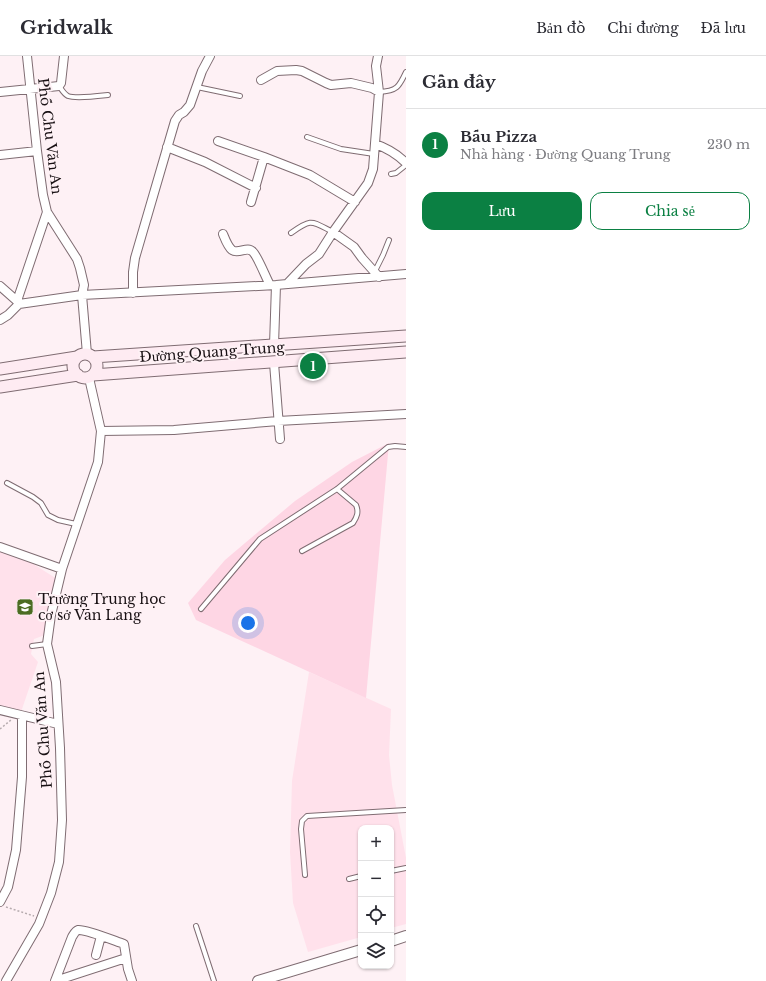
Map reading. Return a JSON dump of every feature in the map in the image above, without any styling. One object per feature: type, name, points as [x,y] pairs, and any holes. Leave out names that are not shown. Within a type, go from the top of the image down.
[{"type":"main road","name":"Đường Quang Trung","points":[[0,369],[86,356],[406,336]]},
{"type":"main road","name":"Đường Quang Trung","points":[[0,387],[86,376],[406,352]]},
{"type":"main road","points":[[86,356],[97,365],[97,370],[86,376],[74,371],[73,366],[74,361],[86,356]]},
{"type":"street","name":"Phố Chu Văn An","points":[[27,56],[39,175],[47,212],[77,259],[84,285],[82,295],[86,356]]},
{"type":"street","points":[[0,92],[59,86],[62,83],[64,56]]},
{"type":"street","points":[[133,293],[135,258],[175,121],[190,105],[202,71],[210,56]]},
{"type":"street","points":[[287,284],[306,264],[319,254],[368,183],[373,169],[375,144],[379,92],[376,66],[378,56]]},
{"type":"street","points":[[260,80],[277,71],[296,70],[302,71],[331,85],[351,83],[372,88],[379,92]]},
{"type":"street","points":[[218,141],[310,175],[355,202]]},
{"type":"street","points":[[375,144],[387,148],[398,155],[406,164]]},
{"type":"street","points":[[167,147],[205,162],[256,188]]},
{"type":"street","points":[[0,155],[37,152]]},
{"type":"street","points":[[251,202],[264,157]]},
{"type":"street","points":[[0,320],[8,315],[18,303],[47,212]]},
{"type":"street","points":[[333,232],[354,247],[377,274]]},
{"type":"street","points":[[223,234],[233,251],[237,252],[246,249],[253,252],[273,285],[274,345]]},
{"type":"street","points":[[18,303],[82,295],[273,285],[377,274],[406,274]]},
{"type":"street","points":[[0,286],[18,303]]},
{"type":"street","points":[[274,362],[280,439]]},
{"type":"street","name":"Phố Chu Văn An","points":[[6,981],[41,918],[51,894],[59,862],[62,820],[56,682],[47,644],[51,615],[62,569],[98,462],[101,430],[86,376]]},
{"type":"street","points":[[101,430],[174,430],[278,421],[406,414]]},
{"type":"street","points":[[0,547],[62,569]]},
{"type":"street","points":[[0,710],[58,724]]},
{"type":"street","points":[[0,904],[8,887],[16,850],[22,777],[19,715]]},
{"type":"street","points":[[55,981],[75,932],[80,930],[124,944],[132,981]]},
{"type":"street","points":[[96,955],[101,936]]},
{"type":"street","points":[[394,940],[406,936]]},
{"type":"street","points":[[258,981],[358,951]]},
{"type":"street","points":[[55,981],[126,958]]},
{"type":"lane","points":[[379,92],[390,92],[397,88],[406,72]]},
{"type":"lane","points":[[59,86],[63,92],[69,96],[108,95]]},
{"type":"lane","points":[[197,87],[240,96]]},
{"type":"lane","points":[[307,137],[341,149],[374,154]]},
{"type":"lane","points":[[391,174],[396,173],[406,164]]},
{"type":"lane","points":[[292,233],[303,224],[311,222],[315,222],[333,232]]},
{"type":"lane","points":[[377,274],[389,240]]},
{"type":"lane","points":[[201,609],[260,539],[337,489],[388,447],[406,447]]},
{"type":"lane","points":[[7,483],[33,497],[41,503],[48,514],[58,520],[76,524]]},
{"type":"lane","points":[[302,551],[353,523],[357,516],[358,509],[356,505],[337,489]]},
{"type":"lane","points":[[32,646],[47,644]]},
{"type":"lane","points":[[305,875],[301,829],[302,822],[307,816],[406,810]]},
{"type":"lane","points":[[394,870],[406,868]]},
{"type":"lane","points":[[349,879],[358,877]]},
{"type":"lane","points":[[196,926],[214,981]]},
{"type":"path","points":[[0,729],[19,715]]},
{"type":"path","points":[[0,904],[41,918]]},
{"type":"shaded area","points":[[389,443],[366,698],[196,620],[188,603],[225,560],[295,501],[352,462]]},
{"type":"shaded area","name":"Trường Trung học cơ sở Văn Lang","points":[[0,551],[27,560],[57,579],[45,635],[34,639],[31,654],[38,662],[21,712],[0,705]]},
{"type":"shaded area","points":[[309,672],[391,709],[389,755],[392,785],[406,858],[406,924],[394,927],[394,825],[358,825],[358,938],[308,952],[293,903],[290,852],[292,781]]},
{"type":"place","name":"Bấu Pizza","points":[[313,366]]},
{"type":"place","name":"Trường Trung học cơ sở Văn Lang","points":[[25,607]]}]
